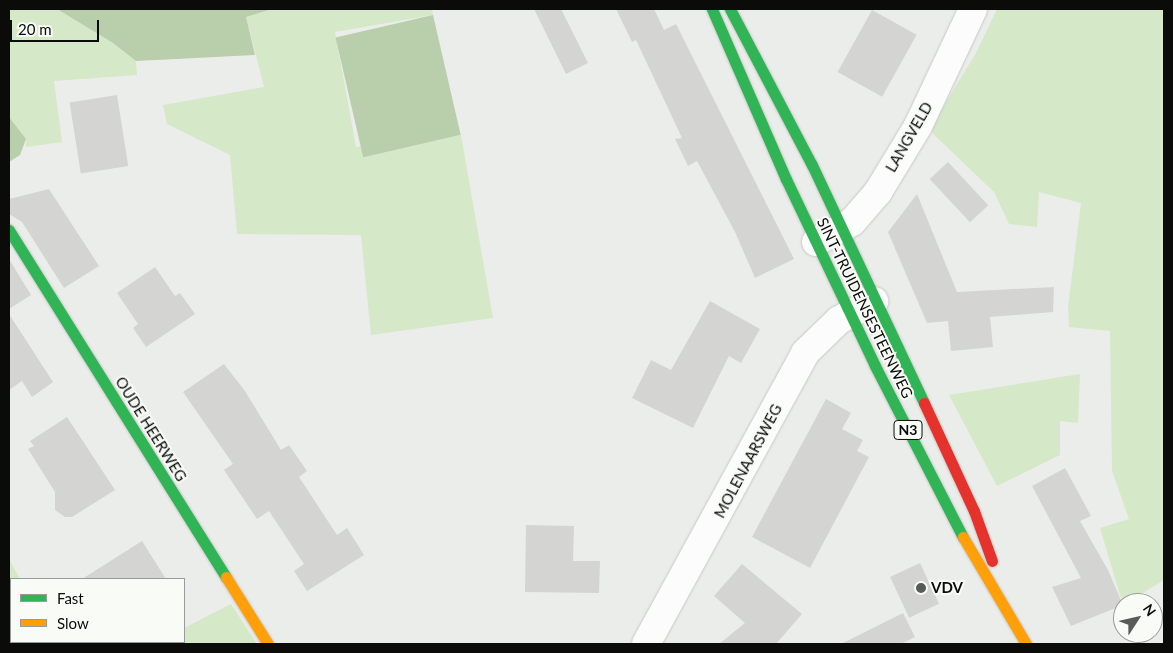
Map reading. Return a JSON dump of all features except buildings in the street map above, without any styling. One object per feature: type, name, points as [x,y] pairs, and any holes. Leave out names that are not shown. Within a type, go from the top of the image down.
[{"type":"main road","name":"SINT-TRUIDENSESTEENWEG","points":[[712,9],[816,242],[850,313],[954,522],[1010,612],[1026,644]]},
{"type":"main road","name":"SINT-TRUIDENSESTEENWEG","points":[[730,9],[812,165],[840,229],[974,511],[1010,612]]},
{"type":"main road","name":"OUDE HEERWEG","points":[[9,230],[268,644]]},
{"type":"street","name":"LANGVELD","points":[[816,242],[852,222],[871,201],[918,126],[973,9]]},
{"type":"street","name":"MOLENAARSWEG","points":[[646,644],[805,354],[850,313],[874,301]]},
{"type":"green space","points":[[9,9],[57,9],[113,43],[136,61],[137,75],[54,81],[62,142],[26,147],[26,139],[9,117]]},
{"type":"green space","points":[[57,9],[272,9],[246,17],[255,55],[136,61],[113,43]]},
{"type":"green space","points":[[272,9],[432,9],[433,15],[335,32],[356,147],[461,135],[493,318],[371,335],[361,235],[237,234],[230,155],[167,124],[163,105],[264,87],[246,17]]},
{"type":"green space","points":[[997,9],[1164,9],[1164,580],[1143,593],[1119,593],[1100,528],[1129,519],[1112,471],[1110,331],[1069,327],[1068,307],[1081,203],[1039,192],[1037,227],[1009,224],[994,192],[929,130],[976,53]]},
{"type":"green space","points":[[433,15],[461,135],[363,157],[336,37]]},
{"type":"green space","points":[[9,117],[26,139],[20,155],[9,162]]},
{"type":"green space","points":[[1080,374],[1078,423],[1060,421],[1060,455],[997,486],[949,395]]},
{"type":"green space","points":[[9,559],[19,578],[10,578],[10,643],[55,644],[9,644]]},
{"type":"green space","points":[[231,604],[257,644],[152,644],[185,643],[185,627]]},
{"type":"traffic: fast","points":[[712,9],[786,179],[875,366],[963,537]]},
{"type":"traffic: fast","points":[[730,9],[812,165],[924,403]]},
{"type":"traffic: fast","points":[[9,230],[226,577]]},
{"type":"traffic: slow","points":[[963,537],[1026,644]]},
{"type":"traffic: slow","points":[[226,577],[268,644]]},
{"type":"traffic: jam","points":[[924,403],[974,511],[992,561]]},
{"type":"place","name":"VDV","points":[[921,588]]}]
